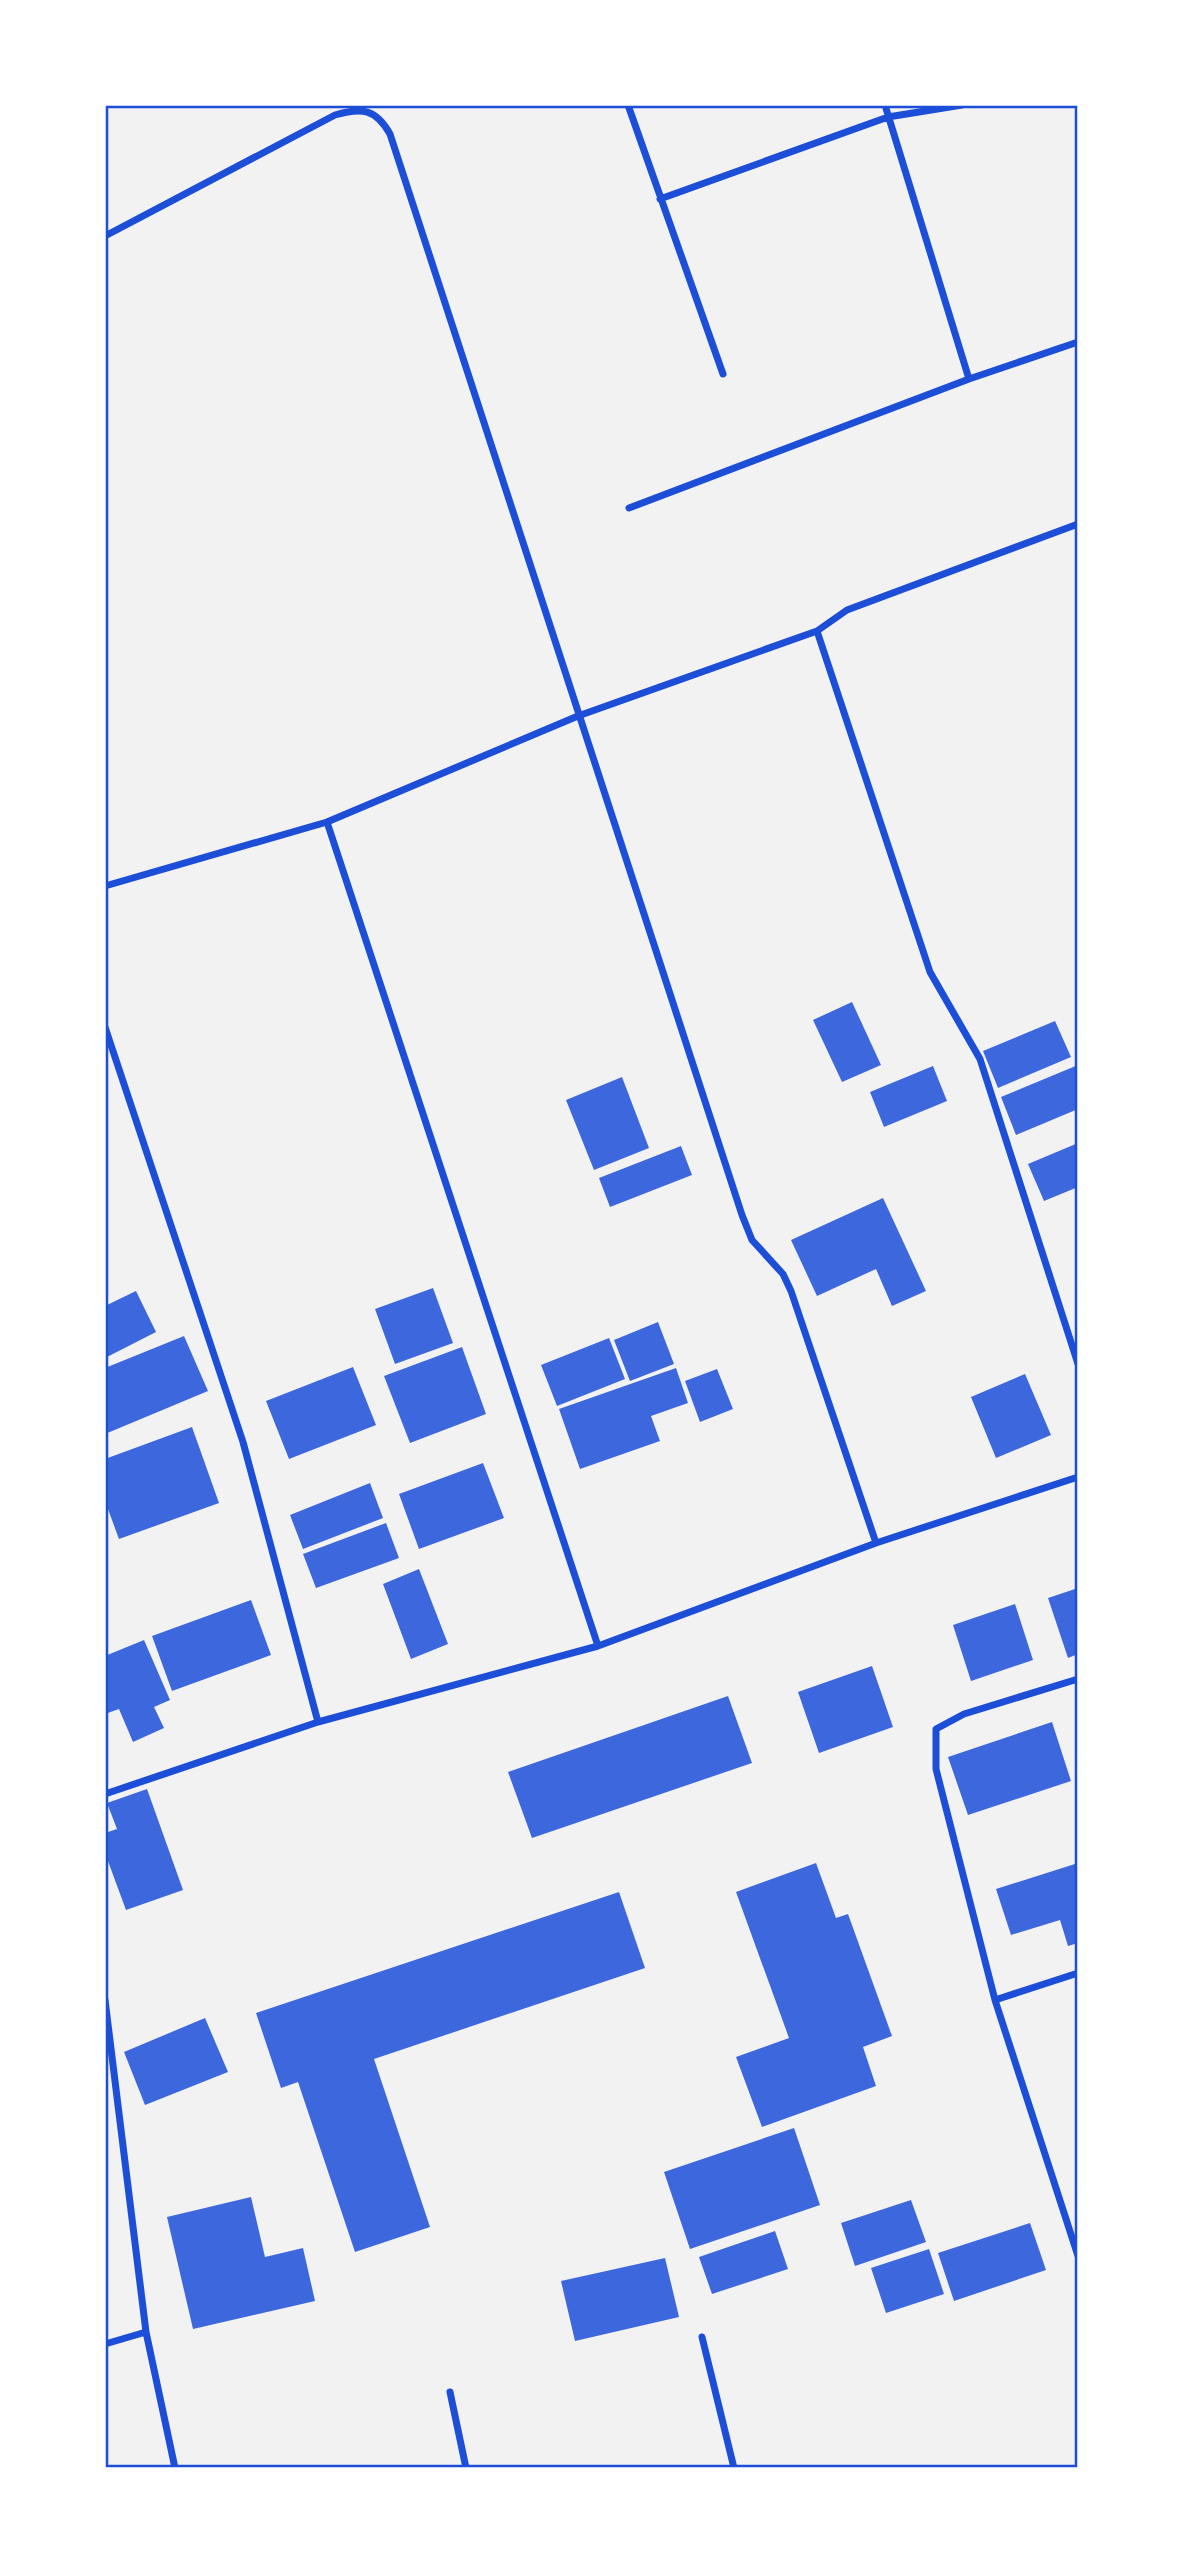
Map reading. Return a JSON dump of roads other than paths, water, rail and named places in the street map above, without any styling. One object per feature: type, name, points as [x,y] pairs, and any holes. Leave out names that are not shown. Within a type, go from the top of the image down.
[{"type":"street","points":[[628,105],[723,374]]},
{"type":"street","points":[[885,105],[969,379]]},
{"type":"street","points":[[660,199],[888,117],[962,105]]},
{"type":"street","points":[[105,236],[335,115],[355,109],[374,112],[390,134],[528,549],[578,716],[742,1215],[752,1240],[783,1274],[791,1291],[876,1543]]},
{"type":"street","points":[[629,508],[969,379],[1078,342]]},
{"type":"street","points":[[105,886],[327,822],[578,716],[817,631],[847,610],[1078,524]]},
{"type":"street","points":[[817,631],[930,972],[980,1059],[1078,1364]]},
{"type":"street","points":[[327,822],[597,1646]]},
{"type":"street","points":[[105,1027],[243,1443],[318,1722]]},
{"type":"street","points":[[105,1794],[318,1722],[597,1646],[876,1543],[1078,1477]]},
{"type":"street","points":[[1078,1679],[964,1714],[936,1729],[936,1769],[995,2000],[1078,2256]]},
{"type":"street","points":[[995,2000],[1078,1973]]},
{"type":"street","points":[[105,2000],[146,2332],[175,2468]]},
{"type":"street","points":[[105,2344],[146,2332]]},
{"type":"street","points":[[702,2337],[734,2468]]},
{"type":"street","points":[[450,2392],[466,2468]]}]
